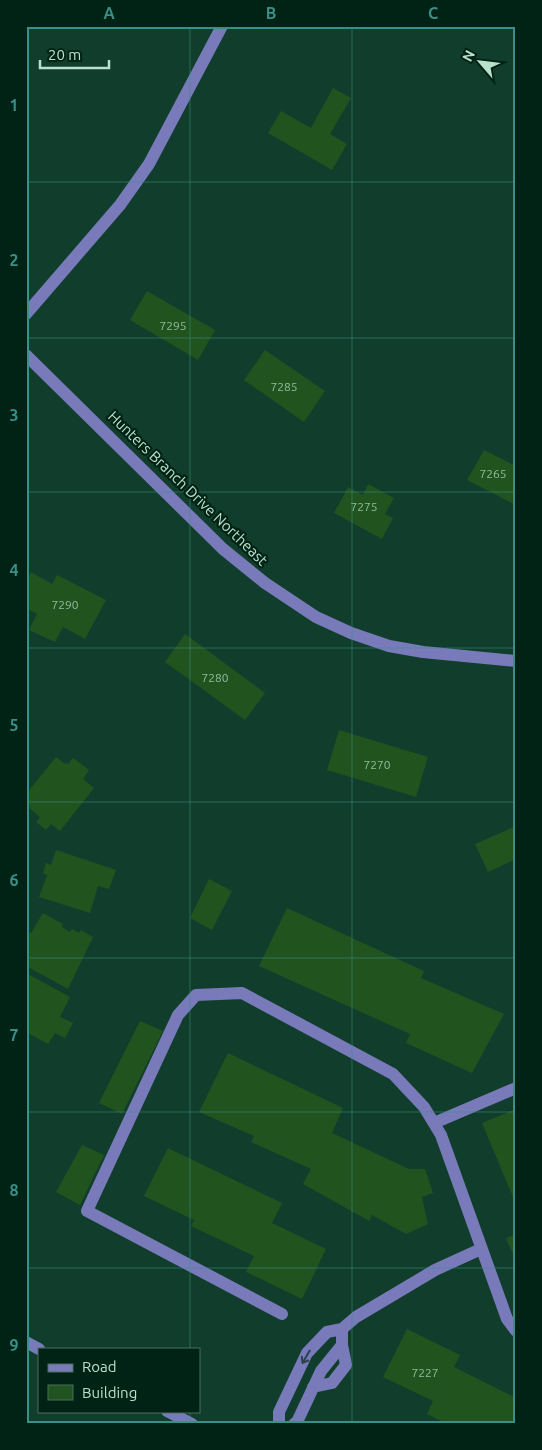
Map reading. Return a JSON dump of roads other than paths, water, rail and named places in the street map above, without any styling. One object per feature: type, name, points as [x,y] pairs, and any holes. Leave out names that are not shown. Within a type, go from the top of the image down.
[{"type":"street","points":[[26,314],[120,206],[148,164],[222,26]]},
{"type":"street","name":"Hunters Branch Drive Northeast","points":[[26,355],[223,549],[264,583],[316,617],[351,633],[389,646],[423,652],[516,661]]},
{"type":"street","points":[[282,1314],[87,1211],[178,1015],[196,995],[242,993],[393,1074],[424,1107],[440,1135],[507,1319],[514,1326]]},
{"type":"street","points":[[434,1123],[516,1088]]},
{"type":"street","points":[[279,1424],[279,1412],[307,1353],[327,1332],[342,1329],[356,1317],[435,1270],[481,1249]]},
{"type":"street","points":[[294,1424],[297,1422],[321,1371],[342,1344],[342,1329]]},
{"type":"street","points":[[26,1342],[38,1348]]},
{"type":"street","points":[[169,1412],[192,1424]]}]
